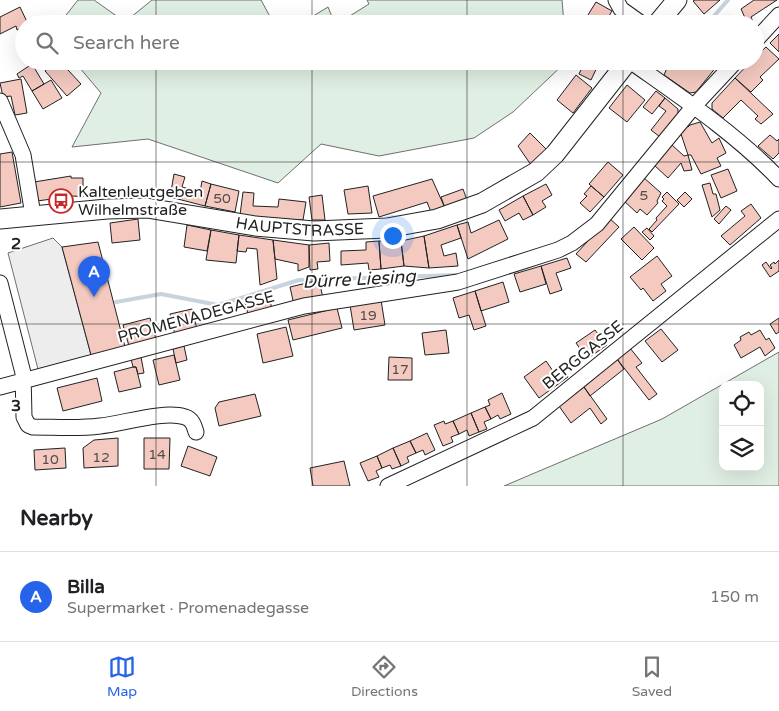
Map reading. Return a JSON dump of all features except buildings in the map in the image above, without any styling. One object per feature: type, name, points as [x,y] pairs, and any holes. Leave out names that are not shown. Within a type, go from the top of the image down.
[{"type":"main road","points":[[664,15],[677,0]]},
{"type":"main road","name":"HAUPTSTRASSE","points":[[0,219],[106,208],[146,208],[255,226],[314,231],[387,228],[437,219],[482,203],[536,172],[555,154],[622,70]]},
{"type":"street","points":[[616,0],[621,8],[630,15]]},
{"type":"street","points":[[764,32],[779,16]]},
{"type":"street","points":[[642,70],[694,106],[750,150],[779,179]]},
{"type":"street","name":"PROMENADEGASSE","points":[[0,387],[304,306],[458,282],[558,250],[579,239],[596,224],[694,106],[728,70]]},
{"type":"street","points":[[0,101],[24,155],[32,215]]},
{"type":"street","name":"BERGGASSE","points":[[388,486],[533,418],[779,219]]},
{"type":"street","points":[[0,283],[24,373],[24,417],[26,423],[33,427],[98,427],[148,417],[175,416],[189,419],[193,423],[196,432]]},
{"type":"green space","points":[[78,0],[94,0],[115,15],[66,15]]},
{"type":"green space","points":[[152,0],[261,0],[269,15],[134,15]]},
{"type":"green space","points":[[367,0],[562,0],[563,15],[351,15],[369,4]]},
{"type":"green space","points":[[328,7],[331,15],[315,15]]},
{"type":"green space","points":[[82,70],[557,70],[513,112],[474,138],[379,156],[321,144],[278,183],[148,139],[72,147],[101,93]]},
{"type":"green space","points":[[779,352],[779,486],[504,486],[662,419],[719,386],[719,471],[764,471],[764,381],[728,381]]},
{"type":"shaded area","points":[[53,238],[62,247],[91,355],[38,369],[8,253]]},
{"type":"waterway","name":"Dürre Liesing","points":[[715,15],[728,0]]},
{"type":"waterway","name":"Dürre Liesing","points":[[116,302],[161,294],[218,305],[299,280],[456,275]]},
{"type":"place","name":"Kaltenleutgeben Wilhelmstraße","points":[[61,201]]},
{"type":"place","name":"Billa","points":[[94,297]]}]
